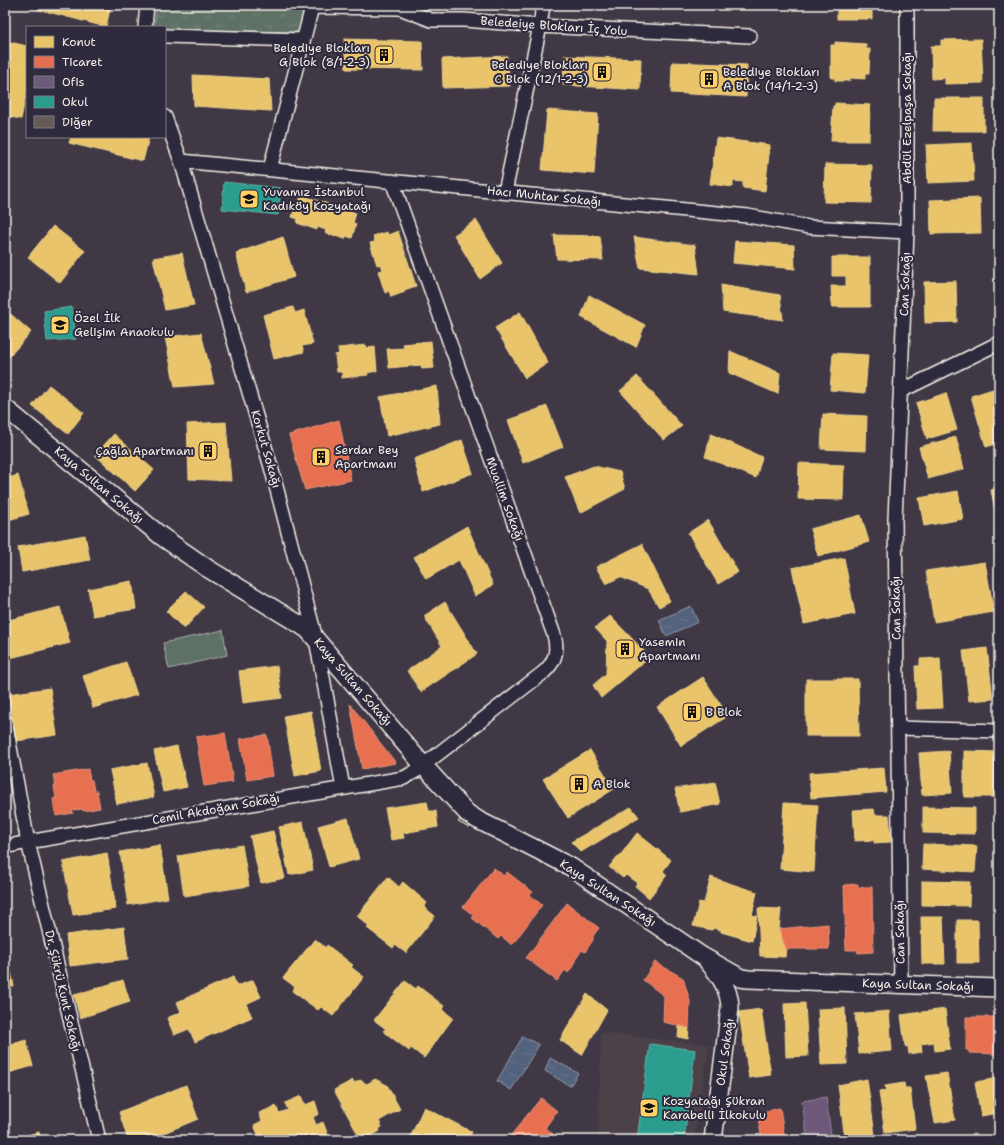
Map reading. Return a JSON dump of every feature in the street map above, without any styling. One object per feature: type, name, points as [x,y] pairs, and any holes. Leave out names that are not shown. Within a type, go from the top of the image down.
[{"type":"street","points":[[145,26],[147,5]]},
{"type":"street","points":[[505,192],[540,26],[543,5]]},
{"type":"street","name":"Abdül Ezelpaşa Sokağı","points":[[907,5],[907,232]]},
{"type":"street","name":"Beledeiye Blokları İç Yolu","points":[[270,169],[312,6],[400,8],[430,20],[464,20],[540,26],[750,36]]},
{"type":"street","points":[[166,36],[304,40]]},
{"type":"street","name":"Korkut Sokağı","points":[[166,120],[180,161],[271,466],[316,639],[343,788]]},
{"type":"street","name":"Hacı Muhtar Sokağı","points":[[180,161],[748,216],[809,227],[907,232]]},
{"type":"street","name":"Muallim Sokağı","points":[[392,181],[554,635],[556,646],[554,660],[544,672],[423,765]]},
{"type":"street","name":"Can Sokağı","points":[[901,985],[895,520],[907,232]]},
{"type":"street","points":[[900,391],[999,343]]},
{"type":"street","name":"Kaya Sultan Sokağı","points":[[5,408],[161,536],[207,568],[308,630],[423,765],[458,804],[474,818],[571,867],[699,954],[741,978],[748,979],[999,988]]},
{"type":"street","name":"Dr. Şükrü Kunt Sokağı","points":[[5,721],[28,842],[99,1140]]},
{"type":"street","points":[[898,728],[999,731]]},
{"type":"street","name":"Cemil Akdoğan Sokağı","points":[[5,848],[28,842],[404,778],[423,765]]},
{"type":"street","name":"Kaya Sultan Sokağı","points":[[699,954],[717,973],[725,988]]},
{"type":"street","points":[[725,988],[731,982],[748,979]]},
{"type":"street","name":"Okul Sokağı","points":[[703,1140],[722,1000],[725,988]]},
{"type":"street","name":"Okul Sokağı","points":[[713,1140],[730,1013],[729,999],[725,988]]},
{"type":"shaded area","name":"Kozyatağı Şükran Karabelli İlkokulu","points":[[601,1033],[709,1045],[694,1140],[598,1140]]},
{"type":"green space","points":[[157,5],[307,5],[301,32],[166,30],[166,26],[154,26]]},
{"type":"green space","points":[[223,630],[227,655],[169,669],[163,643]]},
{"type":"water","points":[[691,606],[698,622],[666,636],[659,620]]},
{"type":"water","points":[[523,1036],[539,1045],[511,1090],[497,1081]]},
{"type":"water","points":[[550,1058],[578,1073],[570,1086],[545,1071]]},
{"type":"building: Konut","points":[[38,5],[111,5],[106,26],[37,9]]},
{"type":"building: Konut","points":[[837,5],[872,5],[872,19],[837,19]]},
{"type":"building: Konut","name":"Belediye Blokları G Blok (8/1-2-3)","points":[[344,39],[422,41],[423,70],[346,69]]},
{"type":"building: Konut","points":[[981,39],[983,83],[945,84],[945,78],[932,79],[931,46],[941,46],[941,40]]},
{"type":"building: Konut","points":[[5,41],[26,46],[26,95],[21,119],[5,116]]},
{"type":"building: Konut","points":[[835,42],[866,44],[866,49],[870,49],[869,74],[865,74],[865,79],[850,78],[850,81],[835,81],[835,78],[831,78],[831,45],[835,45]]},
{"type":"building: Konut","points":[[507,56],[510,86],[443,88],[442,59]]},
{"type":"building: Konut","name":"Belediye Blokları C Blok (12/1-2-3)","points":[[564,56],[641,59],[640,90],[563,85]]},
{"type":"building: Konut","name":"Belediye Blokları A Blok (14/1-2-3)","points":[[672,62],[747,65],[746,97],[671,93]]},
{"type":"building: Konut","points":[[193,75],[269,79],[271,111],[194,106]]},
{"type":"building: Konut","points":[[934,98],[984,98],[984,131],[933,131]]},
{"type":"building: Konut","points":[[835,103],[870,105],[869,141],[831,141],[833,106],[835,106]]},
{"type":"building: Konut","points":[[547,110],[598,114],[594,174],[542,170]]},
{"type":"building: Konut","points":[[71,138],[149,138],[143,161],[69,143]]},
{"type":"building: Konut","points":[[716,138],[770,145],[765,191],[743,188],[743,182],[733,181],[733,187],[710,184]]},
{"type":"building: Konut","points":[[972,143],[974,181],[928,183],[926,145]]},
{"type":"building: Konut","points":[[825,164],[872,165],[871,203],[824,202]]},
{"type":"building: Konut","points":[[301,195],[356,213],[353,223],[356,224],[352,238],[346,236],[345,239],[325,233],[326,230],[317,227],[317,230],[297,223],[298,219],[292,217],[296,204],[299,204]]},
{"type":"building: Konut","points":[[980,198],[981,233],[931,234],[930,200]]},
{"type":"building: Konut","points":[[476,220],[502,263],[480,279],[454,235]]},
{"type":"building: Konut","points":[[53,226],[85,251],[60,283],[28,257]]},
{"type":"building: Konut","points":[[398,231],[416,286],[391,297],[389,291],[385,293],[378,271],[383,270],[381,264],[377,265],[370,243],[375,242],[373,236],[387,232],[388,235]]},
{"type":"building: Konut","points":[[554,235],[600,236],[603,260],[557,259]]},
{"type":"building: Konut","points":[[283,237],[294,277],[246,292],[236,253]]},
{"type":"building: Konut","points":[[634,237],[695,245],[699,274],[640,268]]},
{"type":"building: Konut","points":[[735,241],[794,245],[795,269],[733,263]]},
{"type":"building: Konut","points":[[182,253],[194,305],[165,310],[153,258]]},
{"type":"building: Konut","points":[[832,257],[870,257],[870,307],[832,307],[831,286],[846,286],[846,276],[832,276]]},
{"type":"building: Konut","points":[[956,281],[957,322],[925,323],[924,282]]},
{"type":"building: Konut","points":[[721,285],[780,295],[783,320],[723,312]]},
{"type":"building: Konut","points":[[589,295],[645,325],[636,347],[581,317]]},
{"type":"building: Konut","points":[[293,307],[295,313],[304,310],[313,344],[302,346],[304,352],[274,359],[263,315]]},
{"type":"building: Konut","points":[[5,309],[31,332],[8,358],[5,356]]},
{"type":"building: Konut","points":[[520,312],[548,363],[525,378],[495,328]]},
{"type":"building: Konut","points":[[201,333],[214,384],[175,387],[165,337]]},
{"type":"building: Konut","points":[[431,341],[434,368],[422,369],[421,365],[389,368],[387,349],[404,348],[403,344]]},
{"type":"building: Konut","points":[[366,345],[367,348],[375,347],[377,371],[367,373],[368,375],[342,378],[342,372],[337,372],[335,355],[339,354],[338,348]]},
{"type":"building: Konut","points":[[730,351],[780,373],[778,394],[729,373]]},
{"type":"building: Konut","points":[[833,353],[868,355],[865,393],[830,390]]},
{"type":"building: Konut","points":[[637,376],[682,426],[664,440],[620,391]]},
{"type":"building: Konut","points":[[49,385],[84,413],[68,434],[32,406]]},
{"type":"building: Konut","points":[[437,386],[440,424],[387,436],[380,397]]},
{"type":"building: Konut","points":[[999,387],[999,443],[986,447],[971,396]]},
{"type":"building: Konut","points":[[946,393],[957,430],[927,439],[916,403]]},
{"type":"building: Konut","points":[[547,406],[563,447],[523,463],[508,420]]},
{"type":"building: Konut","points":[[823,414],[867,416],[866,451],[821,449]]},
{"type":"building: Konut","name":"Çağla Apartmanı","points":[[226,422],[231,481],[189,479],[187,424]]},
{"type":"building: Konut","points":[[114,434],[154,470],[135,491],[95,455]]},
{"type":"building: Konut","points":[[711,434],[762,457],[756,478],[705,457]]},
{"type":"building: Konut","points":[[956,437],[964,469],[928,479],[919,447]]},
{"type":"building: Konut","points":[[462,440],[473,473],[423,492],[414,459]]},
{"type":"building: Konut","points":[[799,463],[844,465],[843,500],[798,499]]},
{"type":"building: Konut","points":[[594,466],[620,472],[625,489],[580,513],[565,477]]},
{"type":"building: Konut","points":[[18,475],[29,514],[5,521],[5,479]]},
{"type":"building: Konut","points":[[999,488],[999,531],[991,490]]},
{"type":"building: Konut","points":[[958,491],[963,519],[924,526],[919,498]]},
{"type":"building: Konut","points":[[861,515],[869,542],[818,556],[810,529]]},
{"type":"building: Konut","points":[[708,520],[738,572],[718,584],[688,533]]},
{"type":"building: Konut","points":[[467,526],[493,585],[475,596],[459,560],[426,579],[414,557]]},
{"type":"building: Konut","points":[[85,535],[90,560],[22,572],[18,547]]},
{"type":"building: Konut","points":[[642,544],[670,601],[659,607],[648,589],[620,577],[606,584],[596,567]]},
{"type":"building: Konut","points":[[844,558],[855,614],[804,624],[792,568]]},
{"type":"building: Konut","points":[[985,562],[994,612],[934,622],[926,571]]},
{"type":"building: Konut","points":[[132,581],[136,609],[93,616],[88,589]]},
{"type":"building: Konut","points":[[186,591],[204,607],[184,629],[166,611]]},
{"type":"building: Konut","points":[[445,602],[477,654],[421,692],[407,671],[442,646],[424,616]]},
{"type":"building: Konut","points":[[60,607],[70,643],[10,658],[5,638],[5,621]]},
{"type":"building: Konut","name":"Yasemin Apartmanı","points":[[610,616],[650,657],[601,698],[593,685],[606,674],[607,641],[595,628]]},
{"type":"building: Konut","points":[[987,648],[993,699],[969,701],[963,651]]},
{"type":"building: Konut","points":[[940,658],[943,708],[917,709],[915,666],[920,666],[920,659]]},
{"type":"building: Konut","points":[[126,662],[137,695],[93,708],[83,676]]},
{"type":"building: Konut","points":[[277,666],[282,698],[243,703],[239,671]]},
{"type":"building: Konut","name":"B Blok","points":[[703,677],[728,716],[681,746],[657,707]]},
{"type":"building: Konut","points":[[806,679],[858,679],[859,736],[806,736]]},
{"type":"building: Konut","points":[[50,688],[57,735],[16,741],[8,694]]},
{"type":"building: Konut","points":[[311,711],[321,771],[295,776],[284,716]]},
{"type":"building: Konut","points":[[177,746],[187,787],[163,792],[154,751]]},
{"type":"building: Konut","name":"A Blok","points":[[590,750],[614,789],[568,818],[543,779]]},
{"type":"building: Konut","points":[[949,751],[952,793],[922,795],[919,753]]},
{"type":"building: Konut","points":[[964,751],[999,752],[999,797],[964,797]]},
{"type":"building: Konut","points":[[147,763],[154,797],[117,804],[110,770]]},
{"type":"building: Konut","points":[[884,768],[886,792],[811,798],[809,773]]},
{"type":"building: Konut","points":[[715,782],[720,804],[680,812],[675,789]]},
{"type":"building: Konut","points":[[427,802],[429,811],[436,811],[438,827],[403,833],[404,838],[391,840],[385,808]]},
{"type":"building: Konut","points":[[784,803],[818,805],[814,872],[780,869]]},
{"type":"building: Konut","points":[[631,807],[639,817],[581,852],[571,842]]},
{"type":"building: Konut","points":[[923,807],[975,808],[975,834],[923,833]]},
{"type":"building: Konut","points":[[874,809],[875,815],[889,815],[891,842],[874,843],[874,840],[855,841],[853,810]]},
{"type":"building: Konut","points":[[348,818],[359,859],[329,867],[318,826]]},
{"type":"building: Konut","points":[[303,822],[313,870],[289,875],[279,827]]},
{"type":"building: Konut","points":[[273,831],[285,878],[261,883],[250,836]]},
{"type":"building: Konut","points":[[637,833],[671,860],[663,871],[667,875],[649,898],[635,886],[637,883],[626,875],[623,878],[609,867],[618,856],[619,857]]},
{"type":"building: Konut","points":[[923,844],[977,846],[975,872],[922,869]]},
{"type":"building: Konut","points":[[160,845],[168,898],[128,905],[120,852]]},
{"type":"building: Konut","points":[[242,845],[249,886],[184,896],[178,856]]},
{"type":"building: Konut","points":[[107,853],[116,909],[73,915],[63,862]]},
{"type":"building: Konut","points":[[388,877],[399,887],[403,882],[427,903],[424,907],[435,916],[406,953],[395,945],[393,948],[367,928],[369,926],[357,916]]},
{"type":"building: Konut","points":[[711,877],[757,892],[752,915],[757,916],[752,941],[721,932],[721,930],[713,928],[712,930],[693,926],[699,902],[704,903]]},
{"type":"building: Konut","points":[[922,881],[970,882],[969,906],[922,905]]},
{"type":"building: Konut","points":[[758,908],[781,909],[779,929],[786,949],[785,957],[760,956]]},
{"type":"building: Konut","points":[[921,917],[943,917],[945,964],[922,964]]},
{"type":"building: Konut","points":[[957,920],[978,920],[979,963],[957,963]]},
{"type":"building: Konut","points":[[124,927],[128,959],[70,966],[66,935]]},
{"type":"building: Konut","points":[[315,939],[326,948],[327,945],[353,965],[351,967],[364,977],[333,1016],[321,1007],[318,1010],[292,991],[295,987],[283,978]]},
{"type":"building: Konut","points":[[10,967],[14,986],[5,988],[5,968]]},
{"type":"building: Konut","points":[[233,977],[237,986],[253,980],[261,997],[246,1004],[252,1017],[195,1042],[189,1029],[174,1035],[167,1018],[181,1012],[177,1002]]},
{"type":"building: Konut","points":[[123,980],[130,1002],[80,1018],[74,995]]},
{"type":"building: Konut","points":[[405,981],[416,989],[418,986],[444,1006],[442,1009],[453,1018],[424,1058],[411,1048],[409,1051],[383,1031],[386,1029],[374,1020]]},
{"type":"building: Konut","points":[[587,994],[607,1010],[582,1055],[560,1040]]},
{"type":"building: Konut","points":[[805,1003],[808,1056],[786,1057],[784,1004]]},
{"type":"building: Konut","points":[[845,1008],[847,1064],[821,1065],[818,1009]]},
{"type":"building: Konut","points":[[761,1009],[771,1075],[749,1078],[739,1012]]},
{"type":"building: Konut","points":[[945,1009],[950,1049],[935,1051],[934,1042],[921,1044],[922,1052],[909,1054],[908,1047],[905,1046],[901,1015]]},
{"type":"building: Konut","points":[[889,1011],[892,1051],[859,1054],[855,1014]]},
{"type":"building: Konut","points":[[679,1026],[689,1028],[688,1039],[678,1037]]},
{"type":"building: Konut","points":[[26,1040],[33,1066],[5,1074],[5,1046]]},
{"type":"building: Konut","points":[[947,1073],[955,1120],[935,1123],[926,1076]]},
{"type":"building: Konut","points":[[999,1078],[999,1113],[981,1116],[975,1082]]},
{"type":"building: Konut","points":[[375,1079],[387,1085],[400,1109],[379,1121],[382,1127],[379,1129],[380,1131],[364,1140],[361,1140],[334,1090],[353,1080],[354,1083],[360,1080],[367,1084]]},
{"type":"building: Konut","points":[[867,1079],[875,1135],[845,1140],[838,1085]]},
{"type":"building: Konut","points":[[904,1083],[905,1088],[910,1088],[915,1129],[885,1133],[879,1092],[886,1091],[885,1086]]},
{"type":"building: Konut","points":[[186,1085],[198,1119],[147,1140],[128,1140],[119,1112]]},
{"type":"building: Konut","points":[[301,1096],[305,1105],[315,1101],[319,1114],[313,1117],[316,1125],[323,1122],[328,1135],[319,1138],[320,1140],[267,1140],[264,1135],[259,1137],[254,1125],[262,1121],[259,1113],[276,1106],[279,1113],[288,1110],[285,1103]]},
{"type":"building: Konut","points":[[424,1107],[472,1132],[468,1140],[409,1140]]},
{"type":"building: Konut","points":[[39,1132],[41,1140],[8,1140]]},
{"type":"building: Ticaret","name":"Serdar Bey Apartmanı","points":[[339,420],[351,480],[305,490],[289,435]]},
{"type":"building: Ticaret","points":[[350,704],[396,763],[362,769]]},
{"type":"building: Ticaret","points":[[225,733],[233,782],[204,786],[196,737]]},
{"type":"building: Ticaret","points":[[267,735],[273,776],[247,780],[240,739]]},
{"type":"building: Ticaret","points":[[88,769],[94,791],[97,791],[100,808],[83,811],[83,809],[72,810],[73,813],[56,816],[53,799],[56,798],[54,786],[56,786],[53,775]]},
{"type":"building: Ticaret","points":[[494,868],[504,876],[507,872],[533,892],[530,895],[542,905],[512,945],[501,936],[498,939],[472,918],[474,916],[463,907]]},
{"type":"building: Ticaret","points":[[858,884],[858,888],[872,887],[873,952],[858,953],[857,950],[846,950],[844,885]]},
{"type":"building: Ticaret","points":[[567,903],[599,928],[585,952],[582,950],[568,973],[565,970],[557,981],[526,958]]},
{"type":"building: Ticaret","points":[[828,924],[829,949],[786,949],[779,929]]},
{"type":"building: Ticaret","points":[[655,962],[683,978],[690,1001],[689,1028],[663,1022],[664,996],[643,980]]},
{"type":"building: Ticaret","points":[[966,1017],[999,1017],[999,1054],[969,1053],[969,1050],[966,1050]]},
{"type":"building: Ticaret","points":[[541,1098],[557,1111],[545,1128],[561,1140],[507,1140]]},
{"type":"building: Ticaret","points":[[780,1108],[785,1140],[762,1140],[757,1113]]},
{"type":"building: Ofis","points":[[826,1097],[831,1135],[807,1137],[802,1101]]},
{"type":"building: Okul","points":[[224,182],[281,188],[278,215],[222,209]]},
{"type":"building: Okul","name":"Özel İlk Gelişim Anaokulu","points":[[72,307],[76,339],[47,341],[44,311]]},
{"type":"building: Okul","points":[[650,1044],[695,1050],[684,1140],[637,1140]]},
{"type":"building: Diğer","points":[[461,818],[471,824],[469,828],[458,822]]},
{"type":"place","name":"Belediye Blokları G Blok (8/1-2-3)","points":[[384,55]]},
{"type":"place","name":"Belediye Blokları C Blok (12/1-2-3)","points":[[602,72]]},
{"type":"place","name":"Belediye Blokları A Blok (14/1-2-3)","points":[[709,79]]},
{"type":"place","name":"Yuvamız İstanbul Kadıköy Kozyatağı","points":[[249,199]]},
{"type":"place","name":"Özel İlk Gelişim Anaokulu","points":[[60,325]]},
{"type":"place","name":"Çağla Apartmanı","points":[[208,451]]},
{"type":"place","name":"Serdar Bey Apartmanı","points":[[321,457]]},
{"type":"place","name":"Yasemin Apartmanı","points":[[625,649]]},
{"type":"place","name":"B Blok","points":[[692,712]]},
{"type":"place","name":"A Blok","points":[[579,784]]},
{"type":"place","name":"Kozyatağı Şükran Karabelli İlkokulu","points":[[649,1108]]}]
